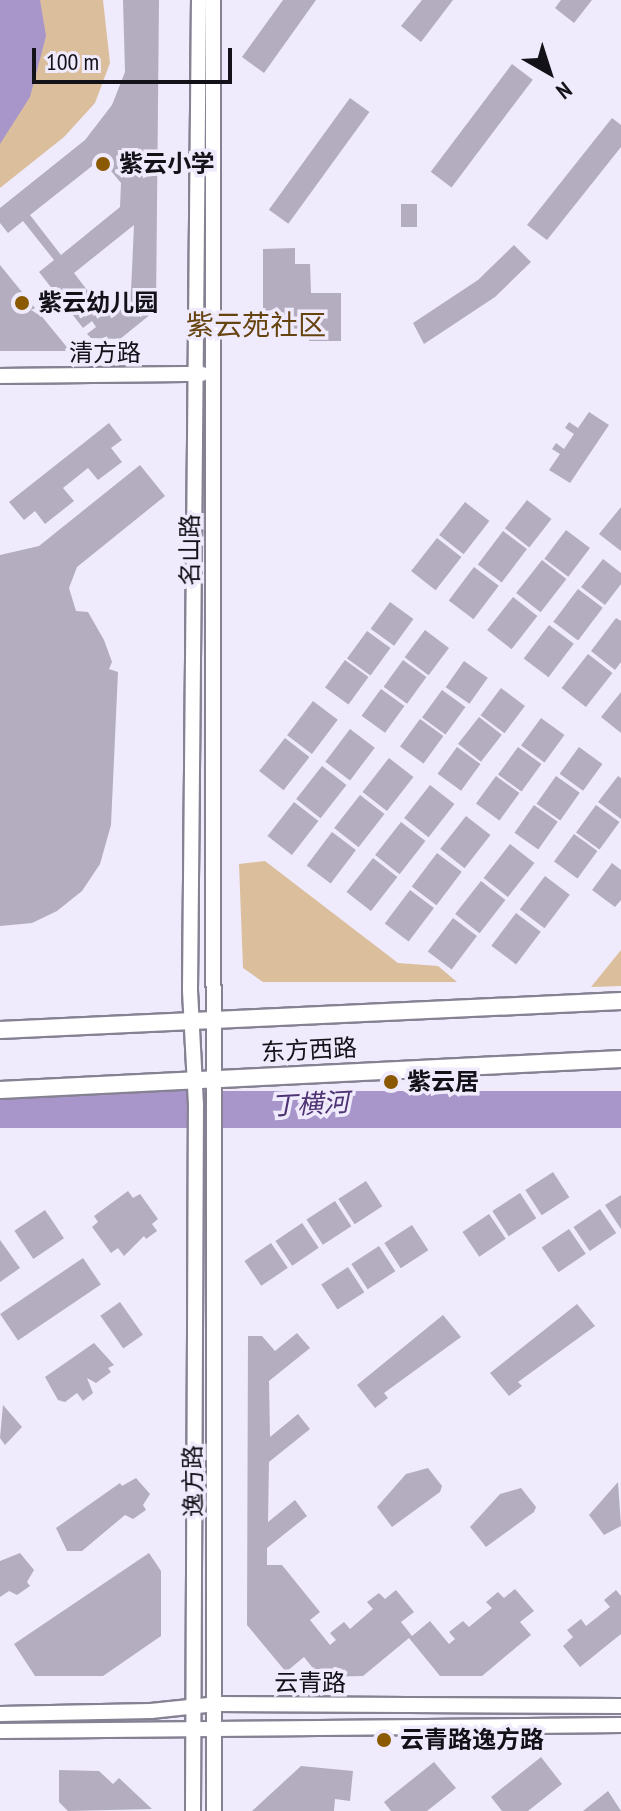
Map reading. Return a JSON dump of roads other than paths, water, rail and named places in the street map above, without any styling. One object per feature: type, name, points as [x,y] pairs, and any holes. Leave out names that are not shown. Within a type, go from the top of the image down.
[{"type":"main road","name":"东方西路","points":[[0,1030],[621,1001]]},
{"type":"main road","name":"东方西路","points":[[0,1090],[621,1059]]},
{"type":"street","name":"名山路","points":[[199,0],[194,374],[194,1022],[204,1078],[212,1100]]},
{"type":"street","name":"名山路","points":[[204,1078],[214,1021],[213,0]]},
{"type":"street","name":"清方路","points":[[0,376],[211,374]]},
{"type":"street","name":"逸方路","points":[[193,1811],[195,1152],[196,1105],[204,1078]]},
{"type":"street","name":"逸方路","points":[[212,1100],[214,1811]]},
{"type":"street","name":"云青路","points":[[0,1714],[216,1704],[621,1706]]},
{"type":"street","name":"云青路","points":[[0,1731],[621,1725]]},
{"type":"place","name":"紫云小学","points":[[103,164]]},
{"type":"place","name":"紫云幼儿园","points":[[22,303]]},
{"type":"place","name":"紫云居","points":[[391,1082]]},
{"type":"place","name":"云青路逸方路","points":[[384,1740]]},
{"type":"district","name":"紫云苑社区","points":[[256,325]]},
{"type":"water label","name":"丁横河","points":[[310,1104]]}]
